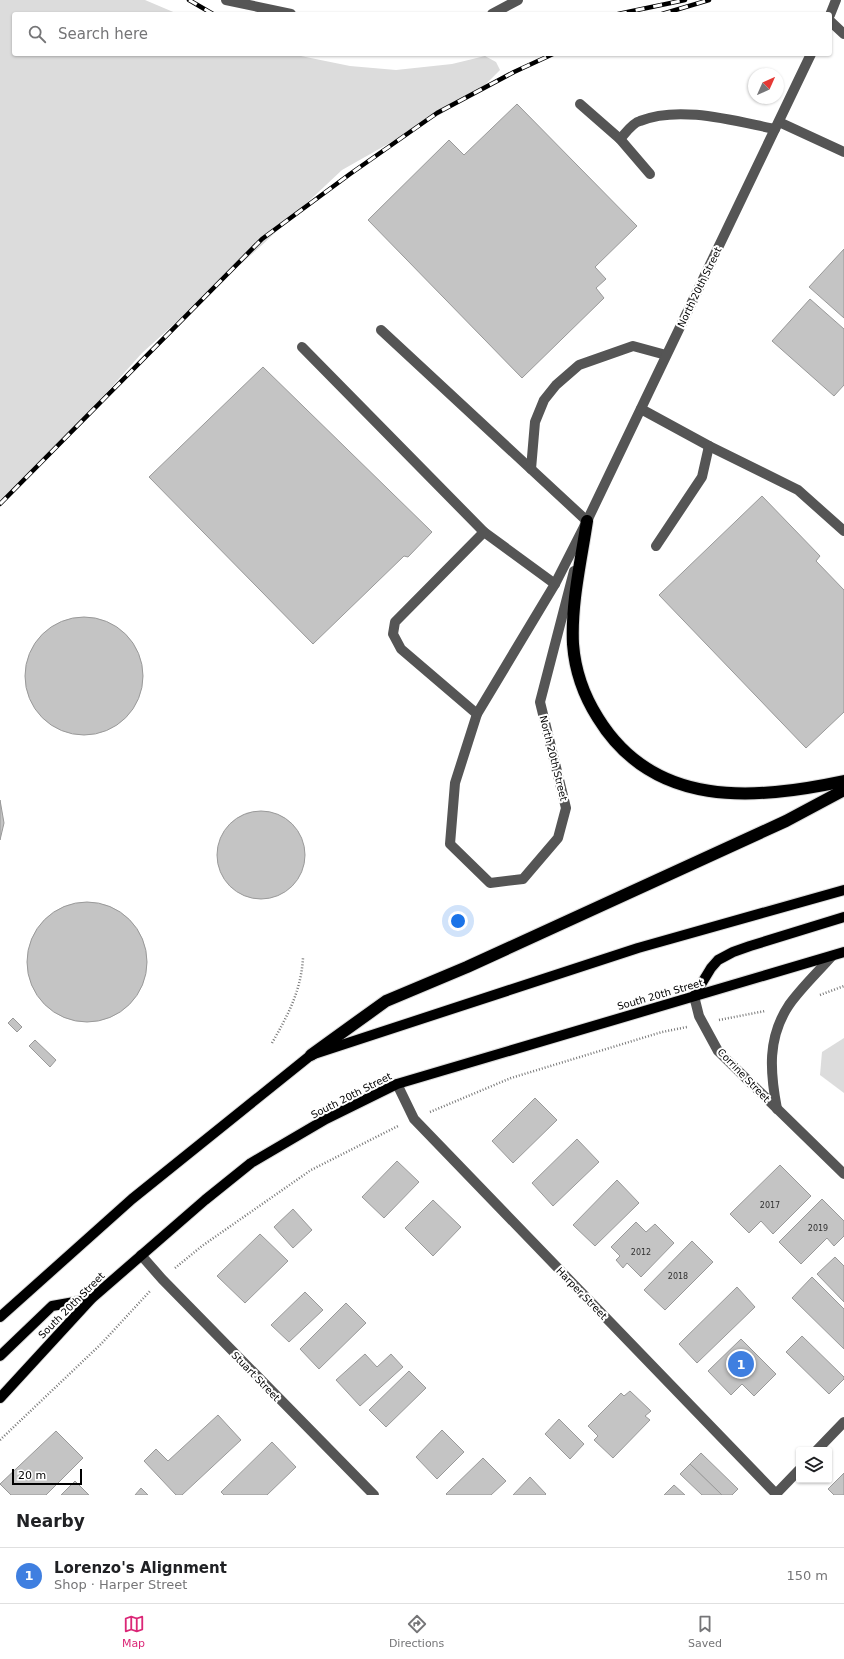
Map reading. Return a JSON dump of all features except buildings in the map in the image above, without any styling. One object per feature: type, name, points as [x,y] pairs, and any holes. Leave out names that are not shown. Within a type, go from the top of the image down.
[{"type":"highway","points":[[587,521],[574,618],[573,645],[576,666],[583,689],[592,709],[605,729],[620,747],[638,763],[660,776],[683,786],[707,792],[748,794],[791,790],[844,781]]},
{"type":"highway","points":[[311,1055],[386,1001],[466,967],[786,821],[844,790]]},
{"type":"main road","points":[[0,1317],[132,1199],[311,1055],[638,948],[844,890]]},
{"type":"main road","points":[[694,996],[710,968],[718,960],[733,952],[844,917]]},
{"type":"main road","name":"South 20th Street","points":[[0,1398],[92,1299],[205,1200],[251,1163],[326,1119],[397,1084],[844,952]]},
{"type":"main road","points":[[0,1356],[52,1306],[92,1299]]},
{"type":"street","points":[[226,0],[282,12]]},
{"type":"street","points":[[496,12],[518,0]]},
{"type":"street","points":[[831,12],[836,0]]},
{"type":"street","points":[[832,23],[844,34]]},
{"type":"street","name":"North 20th Street","points":[[587,521],[540,702],[566,808],[558,838],[523,879],[490,883],[450,844],[455,783],[477,714],[555,584],[587,521],[811,56]]},
{"type":"street","points":[[580,104],[620,139],[650,174]]},
{"type":"street","points":[[620,139],[638,121],[671,114],[777,126],[844,152]]},
{"type":"street","points":[[381,330],[587,521]]},
{"type":"street","points":[[531,469],[535,422],[544,400],[556,385],[580,365],[633,346],[666,355]]},
{"type":"street","points":[[302,347],[484,532],[555,584]]},
{"type":"street","points":[[641,408],[709,446],[798,490],[844,531]]},
{"type":"street","points":[[656,546],[702,477],[709,446]]},
{"type":"street","points":[[477,714],[402,649],[393,634],[395,622],[484,532]]},
{"type":"street","name":"Corrine Street","points":[[777,1109],[771,1073],[775,1037],[789,1005],[832,956]]},
{"type":"street","name":"Corrine Street","points":[[694,996],[703,1024],[718,1051],[844,1174]]},
{"type":"street","name":"Harper Street","points":[[397,1084],[414,1119],[776,1495]]},
{"type":"street","name":"Stuart Street","points":[[141,1255],[162,1279],[374,1495]]},
{"type":"street","points":[[820,1447],[844,1422]]},
{"type":"street","points":[[776,1495],[796,1473]]},
{"type":"path","points":[[272,1043],[284,1023],[296,996],[302,976],[303,958]]},
{"type":"path","points":[[817,996],[844,986]]},
{"type":"path","points":[[0,1440],[101,1344],[162,1279],[202,1246],[311,1170],[366,1141],[510,1078],[662,1032],[770,1011],[789,1005]]},
{"type":"shaded area","points":[[0,0],[145,0],[173,12],[12,12],[12,56],[301,56],[350,66],[396,70],[452,64],[485,56],[496,62],[500,70],[485,85],[448,110],[342,170],[262,245],[142,353],[64,440],[0,503]]},
{"type":"shaded area","points":[[844,1038],[844,1093],[820,1075],[822,1052]]},
{"type":"railway","points":[[189,0],[210,12]]},
{"type":"railway","points":[[628,12],[685,0]]},
{"type":"railway","points":[[669,12],[709,0]]},
{"type":"railway","points":[[0,504],[262,239],[350,174],[437,113],[514,72],[549,56]]},
{"type":"place","name":"Lorenzo's Alignment","points":[[741,1364]]}]
